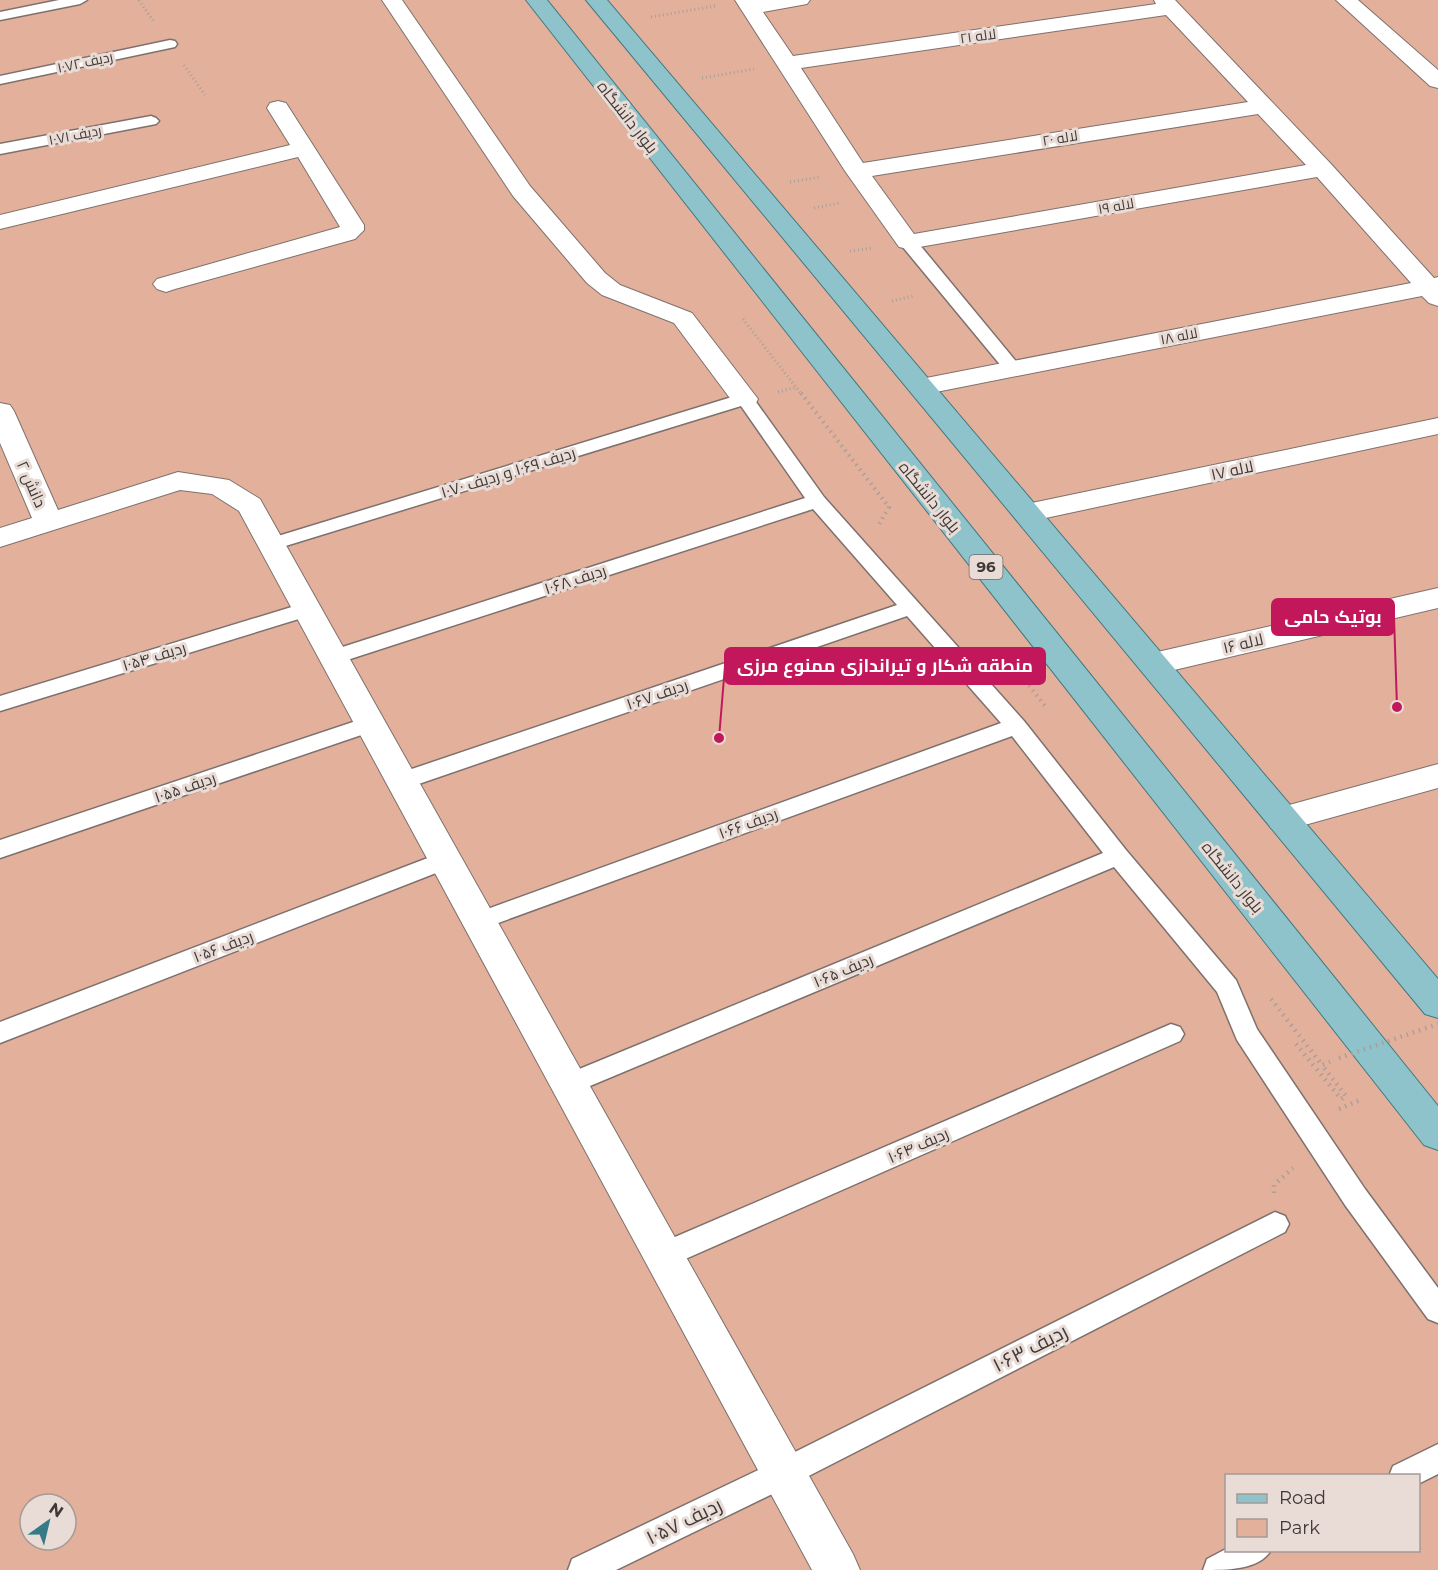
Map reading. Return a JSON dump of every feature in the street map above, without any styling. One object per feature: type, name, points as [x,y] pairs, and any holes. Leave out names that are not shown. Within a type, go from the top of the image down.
[{"type":"main road","name":"بلوار دانشگاه","points":[[536,0],[1438,1134]]},
{"type":"main road","points":[[596,0],[1438,1004]]},
{"type":"street","points":[[392,0],[521,191],[596,278],[611,290],[683,318],[745,399]]},
{"type":"street","points":[[800,0],[746,3],[857,171],[908,242]]},
{"type":"street","points":[[1346,0],[1438,81]]},
{"type":"street","points":[[1168,4],[1434,290]]},
{"type":"street","name":"لاله ۲۱","points":[[785,64],[1168,4]]},
{"type":"street","name":"لاله ۲۰","points":[[857,171],[1264,106]]},
{"type":"street","points":[[166,284],[346,234],[352,230],[352,225],[278,108]]},
{"type":"street","points":[[0,222],[304,149]]},
{"type":"street","name":"لاله ۱۹","points":[[908,242],[1323,169]]},
{"type":"street","name":"لاله ۱۸","points":[[921,387],[1434,290]]},
{"type":"street","name":"دانش ۲","points":[[0,411],[49,523]]},
{"type":"street","name":"لاله ۱۷","points":[[1027,513],[1438,426]]},
{"type":"street","points":[[0,538],[178,481],[219,486],[250,505],[837,1570]]},
{"type":"street","name":"لاله ۱۶","points":[[1153,664],[1438,598]]},
{"type":"street","points":[[1283,819],[1438,776]]},
{"type":"lane","points":[[0,16],[80,0]]},
{"type":"lane","name":"ردیف ۱۰۷۲","points":[[0,80],[170,44]]},
{"type":"lane","name":"ردیف ۱۰۷۱","points":[[0,149],[151,121]]},
{"type":"lane","points":[[908,242],[1013,369]]},
{"type":"lane","points":[[745,399],[817,501],[1016,726],[1118,856],[1227,987],[1252,1042],[1355,1197],[1438,1310]]},
{"type":"lane","name":"ردیف ۱۰۶۹ و ردیف ۱۰۷۰","points":[[272,544],[745,399]]},
{"type":"lane","name":"ردیف ۱۰۶۸","points":[[333,657],[817,501]]},
{"type":"lane","name":"ردیف ۱۰۶۷","points":[[402,781],[913,607]]},
{"type":"lane","name":"ردیف ۱۰۵۴","points":[[0,704],[308,609]]},
{"type":"lane","name":"ردیف ۱۰۵۵","points":[[0,849],[371,724]]},
{"type":"lane","name":"ردیف ۱۰۶۶","points":[[479,921],[1016,726]]},
{"type":"lane","name":"ردیف ۱۰۶۵","points":[[569,1084],[1118,856]]},
{"type":"lane","name":"ردیف ۱۰۵۶","points":[[0,1033],[446,860]]},
{"type":"lane","name":"ردیف ۱۰۶۴","points":[[664,1255],[1171,1034]]},
{"type":"lane","name":"ردیف ۱۰۶۳","points":[[784,1473],[1275,1224]]},
{"type":"lane","points":[[1408,1474],[1438,1458]]},
{"type":"lane","name":"ردیف ۱۰۵۷","points":[[583,1570],[784,1473]]},
{"type":"lane","points":[[1218,1570],[1254,1552]]},
{"type":"path","points":[[642,18],[746,3]]},
{"type":"path","points":[[663,80],[695,80],[785,64]]},
{"type":"path","points":[[754,188],[857,171]]},
{"type":"path","points":[[811,257],[908,242]]},
{"type":"path","points":[[856,309],[945,288]]},
{"type":"path","points":[[738,312],[889,507],[878,526],[885,536]]},
{"type":"path","points":[[745,399],[836,378]]},
{"type":"path","points":[[1002,669],[1020,674],[1049,711]]},
{"type":"path","points":[[1264,990],[1346,1096],[1341,1099],[1298,1044],[1292,1046],[1326,1091]]},
{"type":"path","points":[[1322,1065],[1438,1023]]},
{"type":"path","points":[[1332,1100],[1339,1109],[1398,1084]]},
{"type":"green space","points":[[0,0],[1438,0],[1438,1570],[0,1570]]},
{"type":"place","name":"بوتیک حامی","points":[[1397,707]]},
{"type":"place","name":"منطقه شکار و تیراندازی ممنوع مرزی","points":[[719,738]]}]
